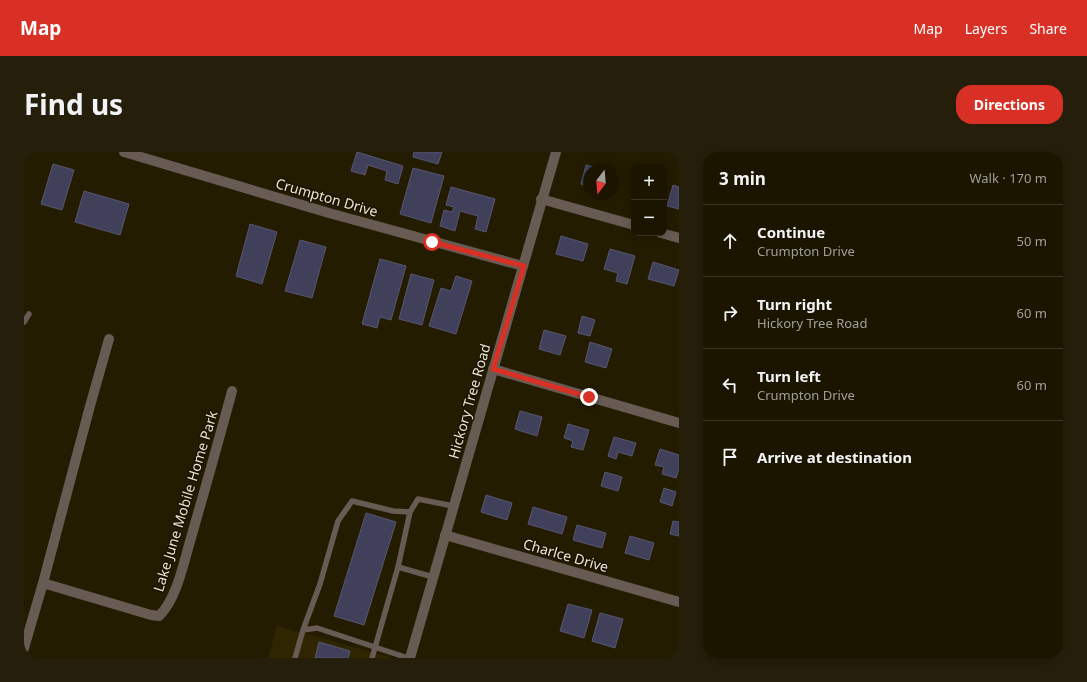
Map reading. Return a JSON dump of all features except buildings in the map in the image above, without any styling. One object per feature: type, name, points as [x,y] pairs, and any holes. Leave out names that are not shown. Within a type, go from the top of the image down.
[{"type":"street","name":"Crumpton Drive","points":[[124,152],[336,215],[524,266]]},
{"type":"street","name":"Hickory Tree Road","points":[[409,658],[524,266],[541,199],[556,152]]},
{"type":"street","points":[[541,199],[631,224]]},
{"type":"street","points":[[667,235],[679,238]]},
{"type":"street","points":[[24,648],[109,339]]},
{"type":"street","points":[[493,369],[679,423]]},
{"type":"street","name":"Lake June Mobile Home Park","points":[[43,583],[151,615],[159,616],[164,611],[171,599],[181,569],[205,490],[232,391]]},
{"type":"street","name":"Charlce Drive","points":[[445,535],[679,602]]},
{"type":"lane","points":[[24,322],[28,314]]},
{"type":"lane","points":[[372,658],[398,567],[410,512],[418,499],[453,506]]},
{"type":"lane","points":[[295,658],[303,630],[320,584],[338,521],[352,501],[393,511],[410,512]]},
{"type":"lane","points":[[398,567],[433,577]]},
{"type":"lane","points":[[303,630],[317,628],[409,658]]},
{"type":"shaded area","points":[[277,626],[285,628],[393,658],[268,658]]},
{"type":"route","points":[[432,242],[524,266],[493,369],[589,397]]}]
